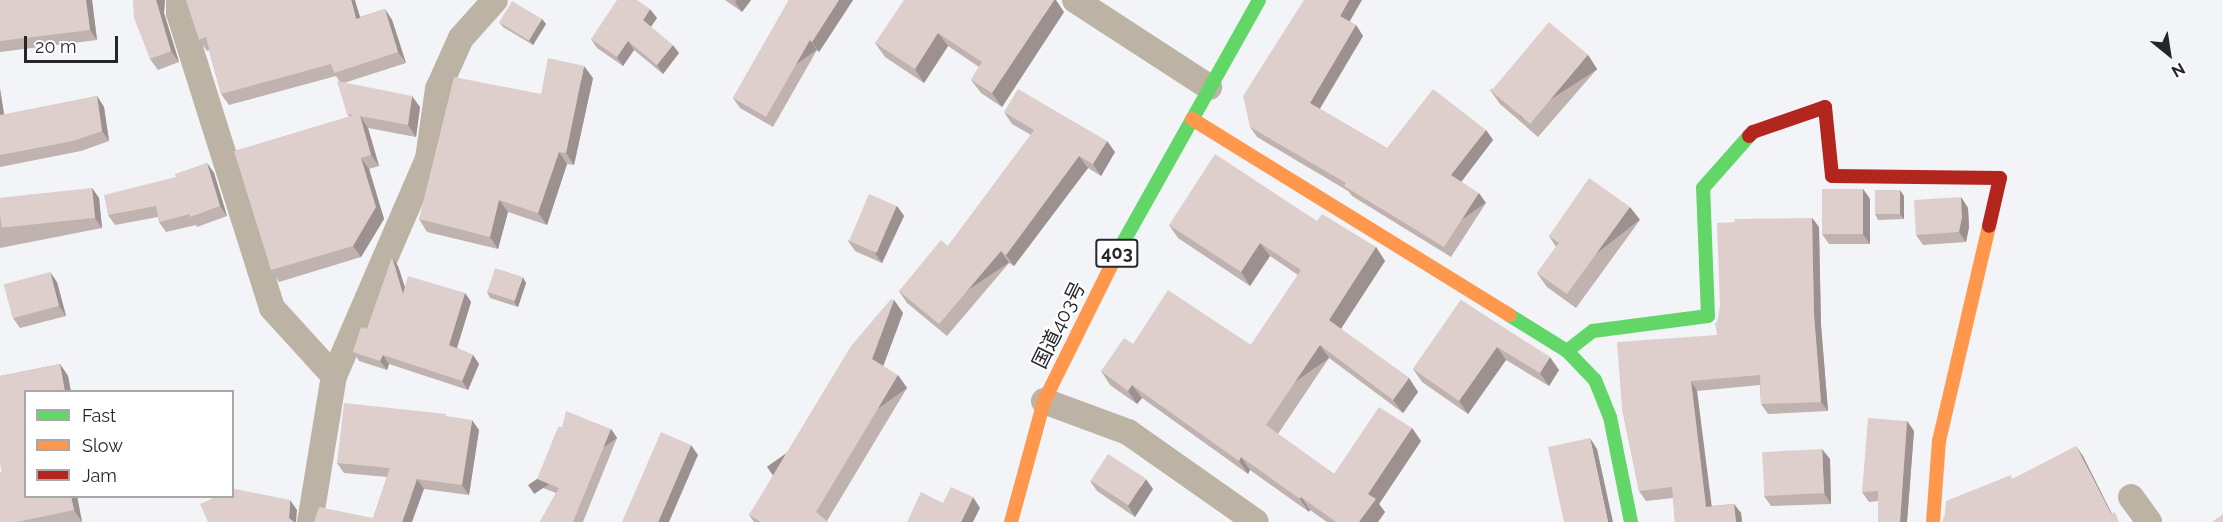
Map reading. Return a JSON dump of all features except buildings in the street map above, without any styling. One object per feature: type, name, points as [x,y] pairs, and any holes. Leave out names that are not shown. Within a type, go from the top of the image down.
[{"type":"main road","name":"国道403号","points":[[1011,522],[1044,401],[1112,262],[1259,0]]},
{"type":"main road","points":[[1567,351],[1593,331],[1708,316],[1703,188],[1753,132],[1825,107],[1832,176],[2000,178],[1939,441],[1933,522]]},
{"type":"main road","points":[[1192,119],[1567,351],[1595,380],[1610,417],[1631,522]]},
{"type":"street","points":[[179,0],[179,13],[272,308],[334,376]]},
{"type":"street","points":[[310,522],[334,376],[428,159],[438,89],[461,38],[495,0]]},
{"type":"street","points":[[1075,0],[1209,87]]},
{"type":"street","points":[[1044,401],[1128,432],[1251,520]]},
{"type":"street","points":[[2131,497],[2149,522]]},
{"type":"traffic: fast","points":[[1120,248],[1259,0]]},
{"type":"traffic: fast","points":[[1567,351],[1593,331],[1708,316],[1703,188],[1749,136]]},
{"type":"traffic: fast","points":[[1509,315],[1567,351],[1595,380],[1610,417],[1631,522]]},
{"type":"traffic: slow","points":[[1192,119],[1509,315]]},
{"type":"traffic: slow","points":[[1933,522],[1939,441],[1989,226]]},
{"type":"traffic: slow","points":[[1011,522],[1044,401],[1120,248]]},
{"type":"traffic: jam","points":[[1749,136],[1753,132],[1825,107],[1832,176],[2000,178],[1989,226]]}]
